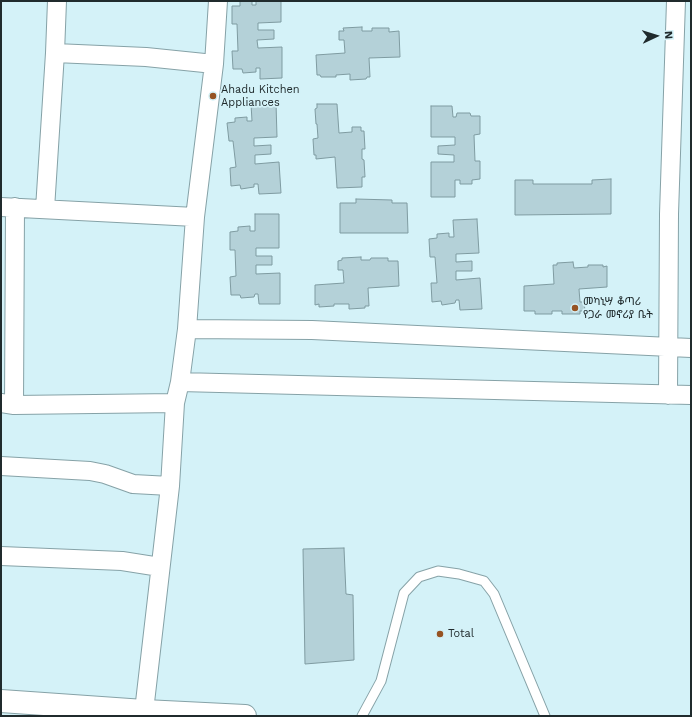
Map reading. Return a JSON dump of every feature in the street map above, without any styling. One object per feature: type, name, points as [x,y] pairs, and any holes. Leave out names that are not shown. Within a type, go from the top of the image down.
[{"type":"highway","points":[[1,701],[144,711],[245,716]]},
{"type":"street","points":[[45,209],[57,1]]},
{"type":"street","points":[[144,711],[170,486],[175,403],[180,382],[187,329],[195,217],[214,64],[218,1]]},
{"type":"street","points":[[668,395],[667,347],[669,214],[676,1]]},
{"type":"street","points":[[54,53],[146,57],[214,64]]},
{"type":"street","points":[[175,403],[7,404],[8,207],[195,217]]},
{"type":"street","points":[[187,329],[312,330],[691,348]]},
{"type":"street","points":[[180,382],[691,396]]},
{"type":"street","points":[[1,466],[90,471],[105,474],[133,484],[170,486]]},
{"type":"street","points":[[1,556],[122,561],[160,567]]},
{"type":"lane","points":[[362,716],[381,681],[404,593],[419,577],[438,571],[459,574],[484,581],[494,594],[545,716]]},
{"type":"building","points":[[240,1],[252,1],[252,5],[256,5],[256,1],[281,1],[281,22],[258,23],[258,30],[274,30],[274,39],[257,40],[258,48],[282,47],[282,78],[260,79],[260,68],[256,68],[256,72],[243,73],[242,69],[233,69],[232,51],[238,51],[237,24],[232,24],[232,6],[240,6]]},
{"type":"building","points":[[362,27],[362,31],[372,31],[372,28],[389,28],[389,32],[399,31],[400,57],[369,58],[370,77],[367,77],[366,79],[350,80],[350,74],[336,75],[336,77],[321,77],[320,75],[317,75],[316,55],[345,53],[344,40],[339,40],[339,31],[344,31],[343,28]]},
{"type":"building","points":[[276,103],[277,137],[254,138],[254,146],[271,145],[271,154],[255,155],[255,164],[279,162],[281,193],[259,194],[258,184],[254,184],[254,187],[241,189],[240,185],[231,186],[230,168],[236,167],[233,141],[229,141],[227,123],[235,122],[235,118],[247,117],[247,121],[252,121],[251,104]]},
{"type":"building","points":[[317,104],[337,104],[339,133],[352,132],[352,127],[361,127],[361,131],[364,131],[365,149],[362,149],[362,159],[364,160],[365,177],[362,177],[362,187],[337,188],[335,157],[316,159],[316,155],[314,155],[313,139],[318,138],[315,109],[317,108]]},
{"type":"building","points":[[431,106],[452,106],[453,117],[456,117],[457,113],[470,113],[471,116],[480,116],[480,134],[474,135],[475,161],[480,161],[480,179],[472,180],[472,184],[460,184],[460,180],[455,180],[455,197],[431,197],[431,162],[454,162],[454,155],[438,154],[438,146],[455,145],[455,137],[431,137]]},
{"type":"building","points":[[611,179],[611,214],[515,215],[515,180],[533,180],[533,184],[592,184],[592,180]]},
{"type":"building","points":[[356,199],[392,200],[392,203],[407,203],[408,233],[340,233],[340,203],[356,203]]},
{"type":"building","points":[[255,214],[279,214],[279,248],[256,248],[256,256],[272,256],[272,265],[256,265],[256,274],[280,273],[280,304],[259,304],[258,294],[255,294],[254,297],[241,298],[240,295],[231,295],[230,277],[236,276],[235,250],[230,250],[230,232],[238,231],[238,227],[250,226],[250,231],[255,231]]},
{"type":"building","points":[[477,219],[479,253],[456,254],[456,262],[472,261],[472,271],[456,271],[456,280],[480,278],[482,309],[460,310],[459,300],[456,300],[455,303],[442,305],[441,301],[432,302],[431,283],[437,283],[435,257],[430,257],[429,239],[437,238],[437,234],[449,233],[449,237],[454,237],[453,220]]},
{"type":"building","points":[[361,257],[361,260],[370,260],[371,258],[388,258],[388,261],[398,261],[399,286],[368,288],[369,306],[365,306],[365,308],[349,309],[349,304],[334,304],[334,306],[319,307],[319,304],[315,305],[315,285],[344,283],[343,270],[338,270],[338,261],[342,260],[342,258]]},
{"type":"building","points":[[573,262],[574,268],[588,267],[588,265],[603,265],[603,267],[607,266],[607,287],[579,289],[580,302],[584,302],[585,311],[580,311],[580,314],[562,314],[562,311],[552,311],[552,314],[535,314],[535,311],[524,311],[524,286],[554,284],[553,265],[557,265],[557,263]]},
{"type":"building","points":[[344,548],[346,594],[353,595],[354,660],[305,664],[303,549]]},
{"type":"place","name":"Ahadu Kitchen Appliances","points":[[213,96]]},
{"type":"place","name":"መካኒሣ ቆጣሪ የጋራ መኖሪያ ቤት","points":[[575,308]]},
{"type":"place","name":"Total","points":[[440,634]]}]
